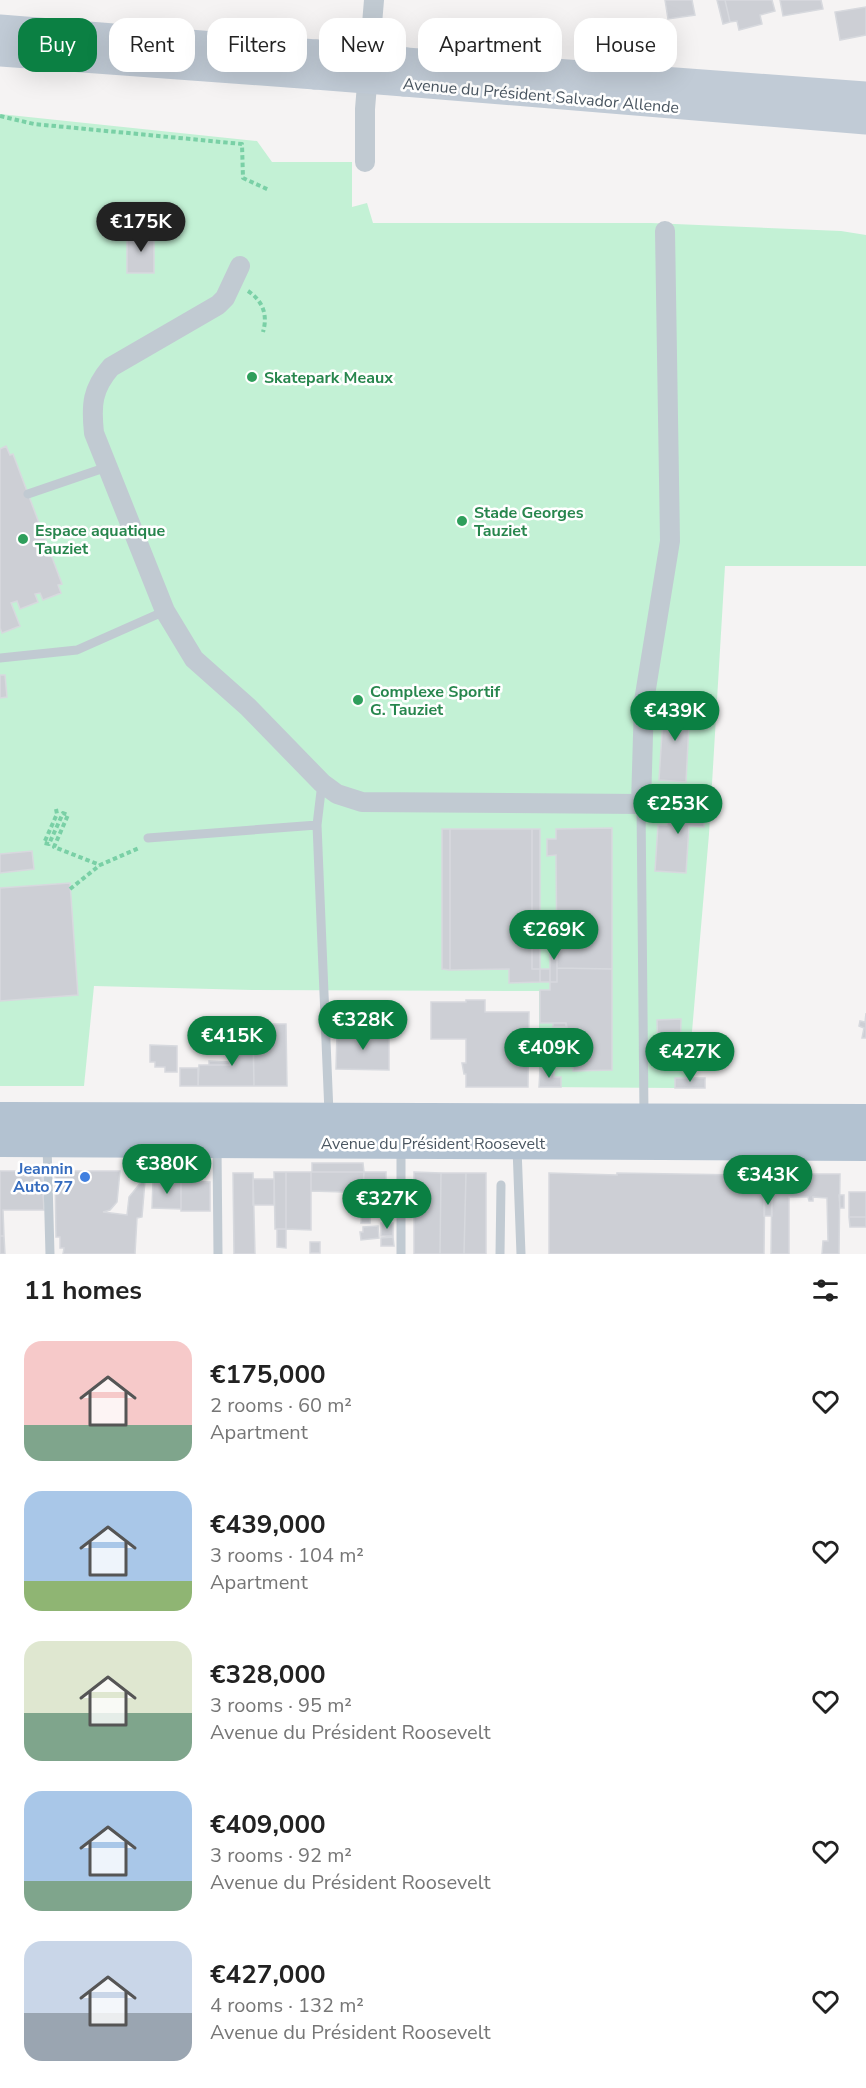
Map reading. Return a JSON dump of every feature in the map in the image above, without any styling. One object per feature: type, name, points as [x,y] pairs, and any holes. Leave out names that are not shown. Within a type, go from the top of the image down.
[{"type":"main road","name":"Avenue du Président Roosevelt","points":[[0,1118],[866,1120]]},
{"type":"main road","name":"Avenue du Président Roosevelt","points":[[0,1141],[866,1145]]},
{"type":"street","points":[[365,162],[365,109],[374,0]]},
{"type":"street","name":"Avenue du Président Salvador Allende","points":[[0,28],[319,65]]},
{"type":"street","name":"Avenue du Président Salvador Allende","points":[[0,53],[315,65]]},
{"type":"street","name":"Avenue du Président Salvador Allende","points":[[405,72],[866,95]]},
{"type":"street","name":"Avenue du Président Salvador Allende","points":[[405,72],[866,121]]},
{"type":"street","points":[[236,274],[225,298],[210,311],[146,345],[111,367],[100,380],[94,394],[92,412],[94,433],[165,611],[194,659],[248,708],[322,783],[337,794],[362,802],[641,804],[644,701],[670,541],[665,231]]},
{"type":"lane","points":[[28,494],[107,466]]},
{"type":"lane","points":[[0,658],[77,650],[165,611]]},
{"type":"lane","points":[[322,783],[317,825],[329,1119]]},
{"type":"lane","points":[[641,804],[644,1121]]},
{"type":"lane","points":[[148,838],[317,825]]},
{"type":"lane","points":[[47,1142],[50,1254]]},
{"type":"lane","points":[[216,1142],[218,1254]]},
{"type":"lane","points":[[401,1254],[402,1143]]},
{"type":"lane","points":[[517,1143],[521,1254]]},
{"type":"lane","points":[[500,1254],[501,1185]]},
{"type":"path","points":[[0,116],[34,124],[242,144],[243,178],[269,190]]},
{"type":"path","points":[[236,274],[243,287],[255,296],[264,308],[266,321],[263,332]]},
{"type":"path","points":[[56,809],[57,814],[44,843],[49,844],[63,813],[68,815],[54,847],[100,865]]},
{"type":"path","points":[[70,889],[100,865],[140,848],[148,838]]},
{"type":"green space","name":"Complexe Sportif G. Tauziet","points":[[0,114],[257,141],[272,162],[352,162],[352,207],[367,203],[373,223],[651,223],[841,231],[866,235],[866,566],[725,566],[709,834],[688,1078],[675,1078],[675,1088],[539,1087],[539,991],[252,990],[94,986],[84,1086],[0,1086]]},
{"type":"building","points":[[665,0],[692,0],[695,15],[668,18]]},
{"type":"building","points":[[717,0],[725,0],[730,22],[723,24]]},
{"type":"building","points":[[725,0],[772,0],[775,11],[760,15],[762,24],[739,30],[737,21],[730,22]]},
{"type":"building","points":[[780,0],[821,0],[823,9],[783,16]]},
{"type":"building","points":[[866,7],[866,35],[840,40],[835,12]]},
{"type":"building","points":[[154,232],[154,273],[127,273],[127,233]]},
{"type":"building","name":"Espace aquatique Tauziet","points":[[6,446],[10,455],[13,454],[62,584],[58,585],[61,593],[43,600],[40,593],[35,594],[38,602],[20,609],[17,601],[11,603],[20,626],[2,633],[0,628],[0,449]]},
{"type":"building","points":[[0,675],[5,675],[7,697],[0,698]]},
{"type":"building","points":[[664,702],[690,703],[686,782],[659,780]]},
{"type":"building","points":[[669,800],[705,802],[704,827],[689,826],[686,873],[655,871],[658,825],[667,825]]},
{"type":"building","points":[[612,828],[612,969],[557,968],[556,855],[547,856],[547,839],[556,839],[556,829]]},
{"type":"building","points":[[442,829],[450,829],[450,970],[442,969]]},
{"type":"building","points":[[450,829],[532,829],[532,969],[540,969],[540,982],[509,983],[509,969],[450,970]]},
{"type":"building","points":[[532,829],[540,829],[540,969],[532,969]]},
{"type":"building","points":[[32,851],[34,869],[0,873],[0,854]]},
{"type":"building","points":[[70,883],[78,995],[0,1001],[0,888]]},
{"type":"building","points":[[550,941],[557,941],[557,982],[550,982]]},
{"type":"building","points":[[557,968],[612,969],[612,1070],[573,1071],[573,1060],[565,1060],[566,1023],[540,1023],[540,990],[550,990],[550,982],[557,982]]},
{"type":"building","points":[[540,969],[550,969],[550,982],[540,982]]},
{"type":"building","points":[[466,1000],[485,1000],[485,1012],[529,1012],[528,1087],[466,1087],[466,1074],[464,1074],[462,1063],[466,1063],[466,1039],[431,1039],[431,1002],[466,1002]]},
{"type":"building","points":[[866,1013],[866,1038],[862,1038],[864,1028],[859,1026],[860,1021],[865,1022]]},
{"type":"building","points":[[681,1019],[680,1053],[658,1053],[657,1020]]},
{"type":"building","points":[[553,1023],[566,1023],[567,1027],[553,1027]]},
{"type":"building","points":[[253,1024],[286,1024],[287,1086],[254,1086]]},
{"type":"building","points":[[337,1032],[389,1032],[389,1070],[336,1069]]},
{"type":"building","points":[[221,1033],[233,1033],[234,1038],[221,1038]]},
{"type":"building","points":[[231,1038],[253,1038],[254,1086],[198,1086],[199,1065],[230,1065]]},
{"type":"building","points":[[150,1045],[177,1046],[177,1072],[165,1072],[165,1067],[155,1067],[155,1062],[150,1062]]},
{"type":"building","points":[[221,1048],[231,1048],[231,1053],[221,1052]]},
{"type":"building","points":[[209,1061],[230,1062],[230,1065],[209,1065]]},
{"type":"building","points":[[180,1068],[198,1068],[198,1086],[180,1086]]},
{"type":"building","points":[[540,1069],[554,1070],[554,1077],[561,1077],[561,1087],[539,1087]]},
{"type":"building","points":[[675,1078],[705,1078],[705,1088],[675,1088]]},
{"type":"building","points":[[312,1163],[363,1163],[364,1172],[312,1172]]},
{"type":"building","points":[[0,1171],[22,1171],[22,1176],[42,1176],[44,1210],[3,1210],[4,1236],[0,1236]]},
{"type":"building","points":[[22,1171],[42,1171],[42,1176],[22,1176]]},
{"type":"building","points":[[55,1171],[120,1171],[117,1202],[110,1210],[103,1212],[127,1215],[129,1197],[142,1181],[145,1181],[142,1217],[137,1218],[135,1254],[63,1254],[64,1248],[60,1248],[60,1237],[56,1237]]},
{"type":"building","points":[[274,1172],[286,1172],[286,1229],[275,1229]]},
{"type":"building","points":[[286,1172],[311,1172],[311,1230],[286,1229]]},
{"type":"building","points":[[311,1172],[364,1172],[363,1192],[352,1192],[352,1199],[344,1199],[344,1192],[311,1191]]},
{"type":"building","points":[[364,1172],[386,1172],[386,1192],[369,1192],[370,1223],[361,1223]]},
{"type":"building","points":[[414,1172],[441,1173],[440,1254],[414,1254]]},
{"type":"building","points":[[233,1173],[253,1173],[255,1254],[234,1254]]},
{"type":"building","points":[[441,1173],[466,1173],[464,1254],[440,1254]]},
{"type":"building","points":[[466,1173],[486,1173],[486,1254],[464,1254]]},
{"type":"building","points":[[549,1173],[742,1175],[765,1173],[764,1254],[549,1254]]},
{"type":"building","points":[[772,1174],[840,1174],[839,1254],[822,1254],[823,1241],[828,1241],[827,1198],[813,1197],[813,1201],[809,1201],[808,1197],[789,1197],[789,1254],[771,1254]]},
{"type":"building","points":[[253,1179],[274,1179],[274,1205],[253,1205]]},
{"type":"building","points":[[153,1180],[181,1181],[181,1209],[152,1208]]},
{"type":"building","points":[[181,1181],[210,1182],[210,1211],[181,1211]]},
{"type":"building","points":[[849,1192],[866,1192],[866,1217],[849,1217]]},
{"type":"building","points":[[839,1195],[844,1195],[844,1208],[840,1208]]},
{"type":"building","points":[[764,1197],[772,1197],[772,1216],[764,1216]]},
{"type":"building","points":[[849,1217],[866,1217],[866,1227],[850,1227]]},
{"type":"building","points":[[381,1223],[393,1223],[393,1236],[381,1236]]},
{"type":"building","points":[[378,1226],[379,1238],[361,1240],[360,1232],[363,1232],[363,1227]]},
{"type":"building","points":[[277,1229],[286,1229],[286,1248],[277,1247]]},
{"type":"building","points":[[0,1236],[4,1236],[5,1254],[0,1254]]},
{"type":"building","points":[[393,1237],[394,1246],[381,1246],[381,1238]]},
{"type":"building","points":[[310,1242],[320,1242],[320,1253],[310,1253]]},
{"type":"place","name":"Skatepark Meaux","points":[[252,377]]},
{"type":"place","name":"Stade Georges Tauziet","points":[[462,521]]},
{"type":"place","name":"Espace aquatique Tauziet","points":[[23,539]]},
{"type":"place","name":"Complexe Sportif G. Tauziet","points":[[358,700]]},
{"type":"place","name":"Jeannin Auto 77","points":[[85,1177]]}]
